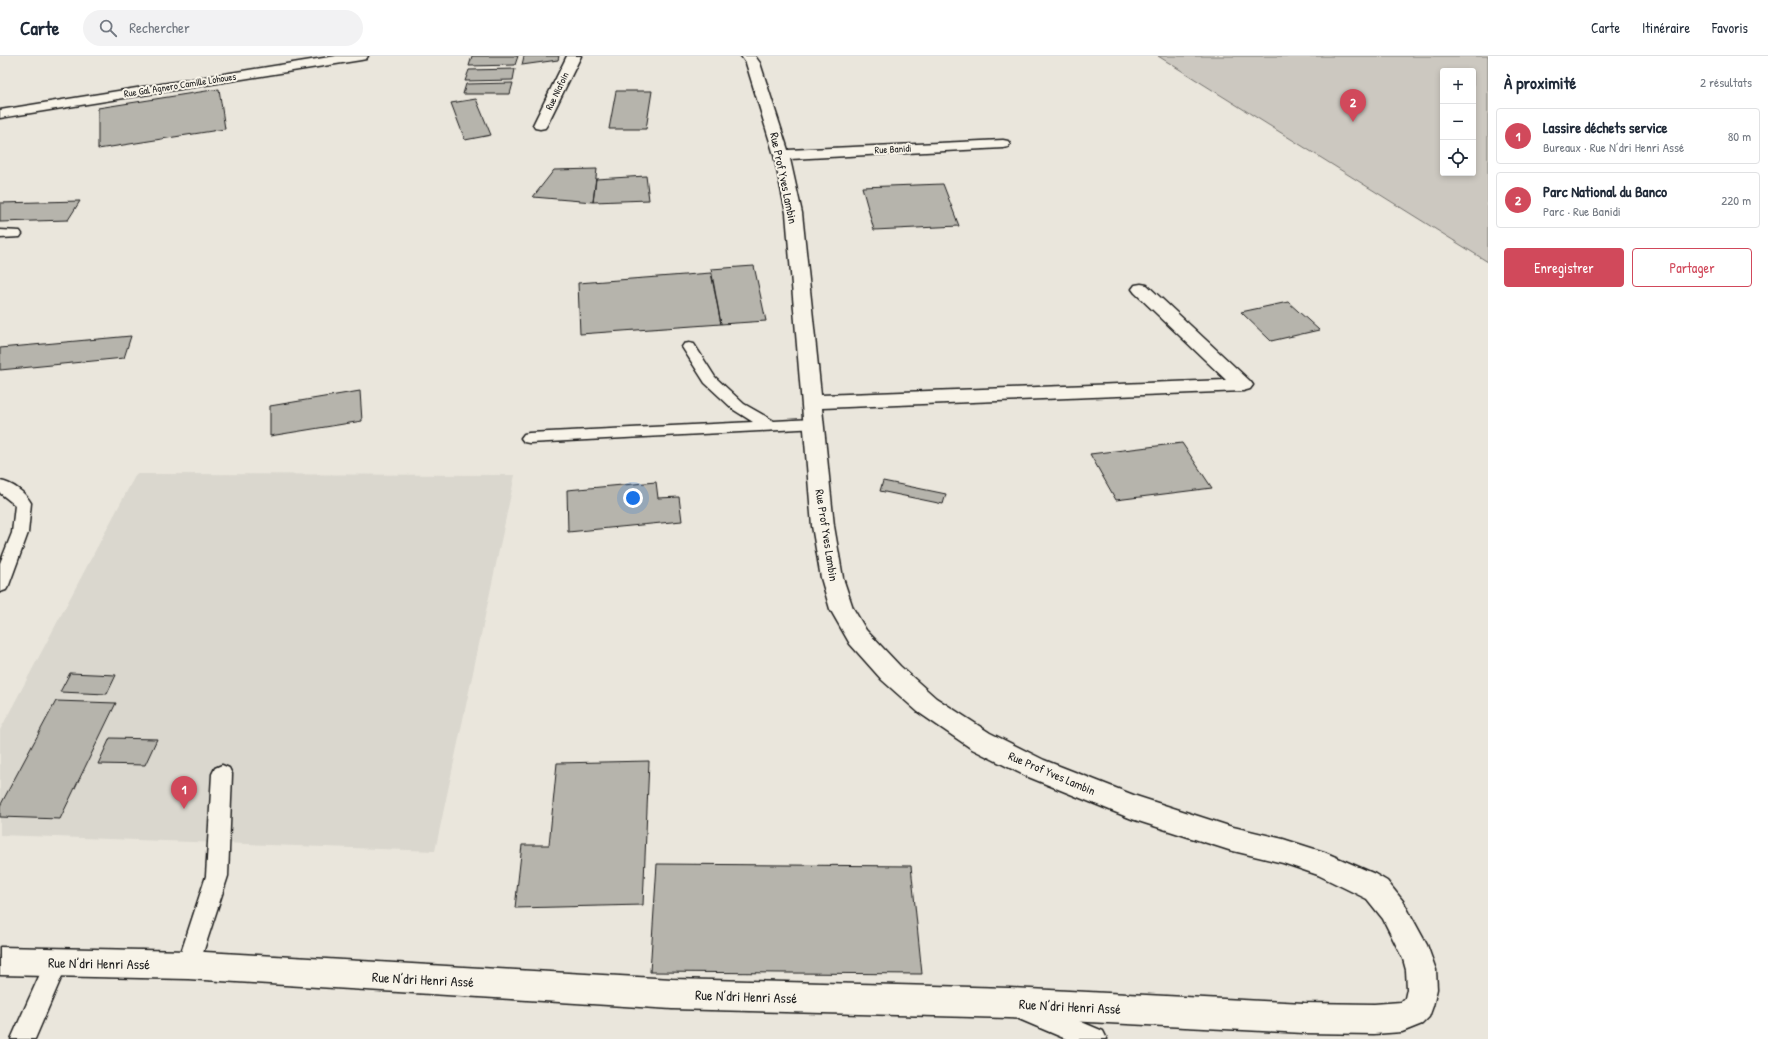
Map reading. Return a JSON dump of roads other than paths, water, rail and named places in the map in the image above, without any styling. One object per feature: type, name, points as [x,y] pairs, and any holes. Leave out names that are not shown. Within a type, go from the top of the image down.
[{"type":"street","name":"Rue Gal Agnero Camille Lohoues","points":[[0,114],[361,56]]},
{"type":"street","name":"Rue Niafoin","points":[[540,125],[574,56]]},
{"type":"street","name":"Rue Prof Yves Lambin","points":[[748,56],[753,63],[782,155],[794,213],[823,526],[832,578],[842,609],[858,637],[891,674],[927,705],[981,741],[1035,768],[1132,807],[1229,838],[1283,851],[1324,865],[1365,882],[1384,897],[1410,938]]},
{"type":"street","name":"Rue Banidi","points":[[782,155],[1003,144]]},
{"type":"street","points":[[812,413],[1243,385],[1141,289]]},
{"type":"street","name":"Rue N’dri Henri Assé","points":[[0,960],[188,965],[672,994],[1008,1003],[1304,1018],[1374,1019],[1402,1017],[1411,1013],[1418,1006],[1422,989],[1421,970],[1410,938]]},
{"type":"lane","points":[[0,234],[16,234]]},
{"type":"lane","points":[[688,347],[710,380],[739,407],[771,426]]},
{"type":"lane","points":[[529,438],[771,426],[812,413]]},
{"type":"lane","points":[[0,487],[6,488],[24,503],[20,533],[0,585]]},
{"type":"lane","points":[[188,965],[217,876],[222,774]]},
{"type":"lane","points":[[23,1039],[56,962]]},
{"type":"lane","points":[[1008,1003],[1095,1039]]},
{"type":"place","name":"Parc National du Banco","points":[[1353,122]]},
{"type":"place","name":"Lassire déchets service","points":[[184,809]]}]
